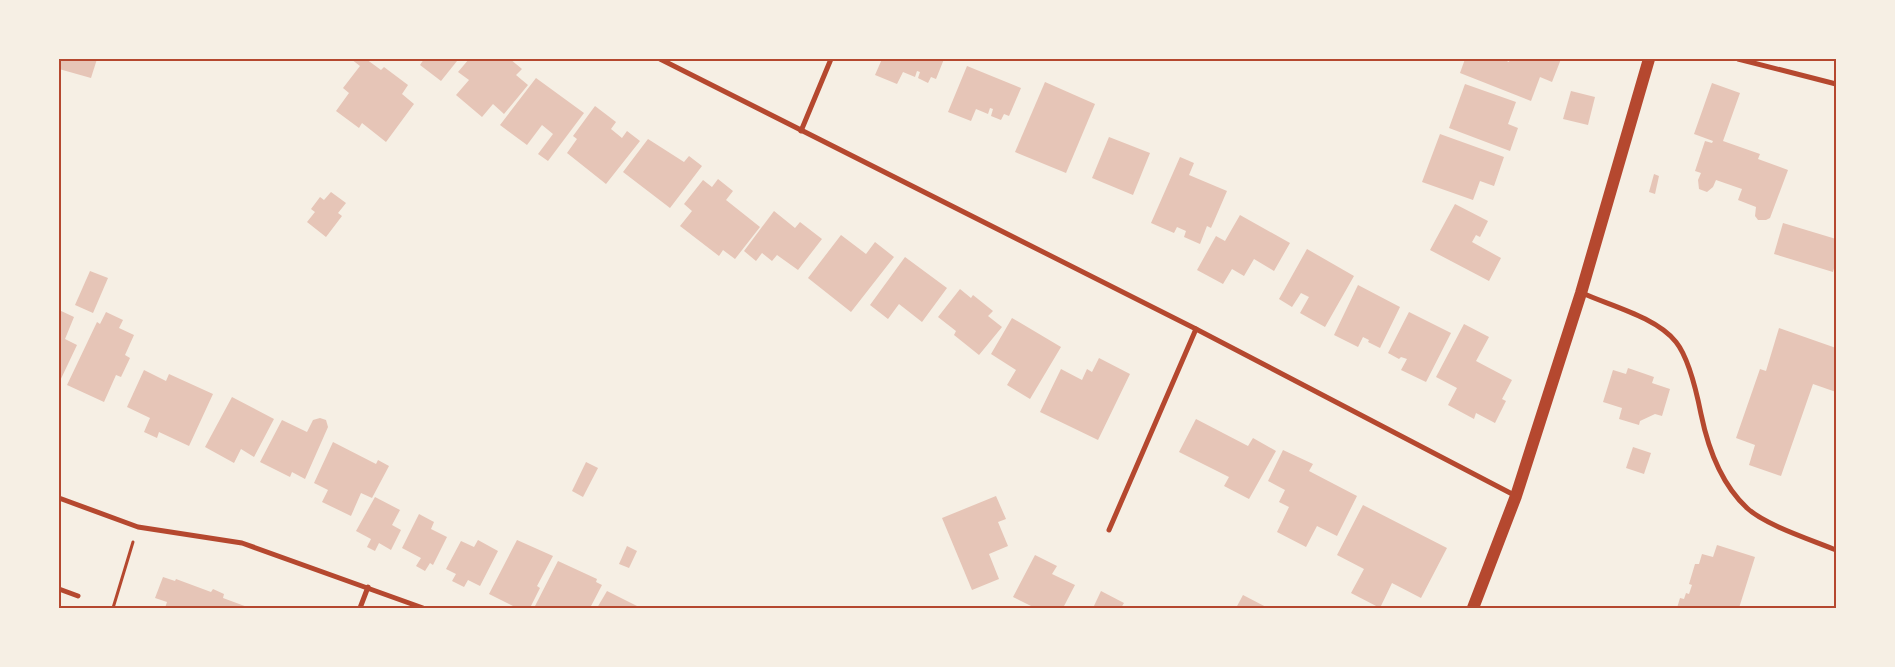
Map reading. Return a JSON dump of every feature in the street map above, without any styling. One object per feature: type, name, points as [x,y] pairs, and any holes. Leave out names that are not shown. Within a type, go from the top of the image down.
[{"type":"main road","points":[[1473,608],[1516,496],[1581,293],[1649,59]]},
{"type":"street","points":[[660,59],[1196,329],[1516,496]]},
{"type":"street","points":[[801,131],[831,59]]},
{"type":"street","points":[[1738,59],[1836,84]]},
{"type":"street","points":[[1581,293],[1658,325],[1677,343],[1695,386],[1706,438],[1722,478],[1747,509],[1786,530],[1836,550]]},
{"type":"street","points":[[1109,530],[1196,329]]},
{"type":"street","points":[[59,498],[138,527],[242,543],[423,608]]},
{"type":"street","points":[[360,608],[368,587]]},
{"type":"street","points":[[59,589],[78,596]]},
{"type":"path","points":[[113,608],[138,527]]},
{"type":"building","points":[[60,59],[97,59],[91,78],[59,69]]},
{"type":"building","points":[[351,59],[366,59],[381,70],[384,67],[408,85],[402,94],[414,104],[386,142],[362,123],[359,128],[336,111],[349,93],[343,88],[360,66]]},
{"type":"building","points":[[424,59],[454,59],[457,61],[441,81],[420,65]]},
{"type":"building","points":[[469,59],[510,59],[522,69],[516,75],[528,85],[504,114],[493,104],[482,117],[456,95],[469,80],[458,72]]},
{"type":"building","points":[[882,59],[944,59],[936,79],[931,77],[928,83],[918,78],[920,72],[917,71],[915,77],[903,72],[897,84],[875,75]]},
{"type":"building","points":[[1465,59],[1502,59],[1509,62],[1510,59],[1561,59],[1552,82],[1540,77],[1531,101],[1460,73]]},
{"type":"building","points":[[967,66],[1021,88],[1009,116],[1004,114],[1001,120],[991,116],[993,109],[990,108],[988,114],[976,109],[971,121],[948,112]]},
{"type":"building","points":[[536,78],[584,113],[548,161],[538,154],[553,134],[542,125],[527,145],[500,125]]},
{"type":"building","points":[[1045,82],[1095,104],[1066,173],[1015,152]]},
{"type":"building","points":[[1712,83],[1740,93],[1723,141],[1760,154],[1758,159],[1788,170],[1770,218],[1766,220],[1758,220],[1755,216],[1756,207],[1738,200],[1742,189],[1716,180],[1713,187],[1707,192],[1699,189],[1698,180],[1701,173],[1695,171],[1705,141],[1712,143],[1713,141],[1694,134]]},
{"type":"building","points":[[1465,84],[1516,102],[1508,124],[1518,128],[1510,151],[1449,128]]},
{"type":"building","points":[[1571,91],[1595,97],[1588,125],[1563,119]]},
{"type":"building","points":[[595,106],[616,122],[611,129],[622,138],[627,131],[640,141],[606,184],[567,153],[577,139],[573,136]]},
{"type":"building","points":[[1440,134],[1504,157],[1494,186],[1480,181],[1473,200],[1422,182]]},
{"type":"building","points":[[1109,137],[1150,153],[1133,195],[1092,178]]},
{"type":"building","points":[[648,139],[684,162],[689,156],[702,166],[670,208],[623,172]]},
{"type":"building","points":[[1180,157],[1194,163],[1189,175],[1227,191],[1211,228],[1207,226],[1200,244],[1184,237],[1186,231],[1177,227],[1174,233],[1151,223]]},
{"type":"building","points":[[1654,174],[1659,176],[1655,194],[1649,192]]},
{"type":"building","points":[[718,179],[733,191],[726,200],[760,227],[735,259],[723,250],[719,256],[680,226],[692,211],[684,204],[703,180],[712,187]]},
{"type":"building","points":[[331,192],[346,203],[338,213],[342,216],[326,237],[307,222],[315,212],[311,209],[320,197],[324,200]]},
{"type":"building","points":[[1455,204],[1488,221],[1480,237],[1476,235],[1472,242],[1501,258],[1489,281],[1430,250]]},
{"type":"building","points":[[774,211],[795,228],[800,222],[822,239],[798,270],[777,255],[772,261],[762,253],[756,261],[744,251]]},
{"type":"building","points":[[1240,215],[1290,243],[1274,271],[1254,259],[1244,276],[1232,269],[1223,284],[1197,270],[1216,236],[1225,241]]},
{"type":"building","points":[[1783,223],[1836,239],[1836,261],[1833,272],[1774,254]]},
{"type":"building","points":[[841,235],[866,254],[875,242],[894,257],[851,312],[808,278]]},
{"type":"building","points":[[1307,249],[1354,276],[1325,327],[1300,313],[1309,297],[1301,293],[1292,307],[1279,299]]},
{"type":"building","points":[[905,257],[947,288],[922,322],[899,304],[888,319],[870,305]]},
{"type":"building","points":[[90,271],[108,278],[93,313],[75,305]]},
{"type":"building","points":[[1358,285],[1400,307],[1380,348],[1363,337],[1358,347],[1334,335]]},
{"type":"building","points":[[960,289],[971,298],[973,295],[993,311],[988,316],[1002,327],[979,355],[954,335],[956,331],[938,317]]},
{"type":"building","points":[[59,310],[74,317],[65,339],[77,345],[59,383]]},
{"type":"building","points":[[106,312],[123,320],[119,328],[134,335],[125,355],[130,358],[121,377],[116,375],[104,402],[67,385],[97,322],[100,324]]},
{"type":"building","points":[[1409,312],[1451,333],[1426,382],[1401,370],[1407,359],[1401,357],[1399,359],[1388,353]]},
{"type":"building","points":[[1012,318],[1061,347],[1030,399],[1007,385],[1016,370],[991,354]]},
{"type":"building","points":[[1464,324],[1489,337],[1476,361],[1512,380],[1502,399],[1506,401],[1495,423],[1476,413],[1474,419],[1448,405],[1457,388],[1436,377]]},
{"type":"building","points":[[1779,328],[1836,348],[1836,392],[1813,384],[1781,476],[1749,465],[1755,445],[1736,438],[1760,369],[1766,371]]},
{"type":"building","points":[[1099,358],[1130,374],[1098,440],[1040,412],[1061,369],[1082,380],[1087,369],[1092,372]]},
{"type":"building","points":[[1628,368],[1654,377],[1652,383],[1670,389],[1662,416],[1655,414],[1640,421],[1639,425],[1619,419],[1622,408],[1603,402],[1613,370],[1626,374]]},
{"type":"building","points":[[144,370],[166,381],[169,374],[213,394],[189,446],[159,432],[157,438],[144,432],[150,418],[127,407]]},
{"type":"building","points":[[232,397],[274,419],[254,457],[241,449],[234,463],[205,447]]},
{"type":"building","points":[[320,418],[326,420],[328,427],[305,479],[292,472],[290,477],[260,462],[282,420],[307,432],[313,420]]},
{"type":"building","points":[[1196,419],[1248,446],[1253,438],[1276,451],[1249,499],[1224,486],[1229,477],[1179,452]]},
{"type":"building","points":[[333,442],[376,464],[378,460],[389,466],[372,498],[361,493],[351,516],[322,502],[328,490],[314,483]]},
{"type":"building","points":[[1633,447],[1651,453],[1644,474],[1626,468]]},
{"type":"building","points":[[1283,450],[1313,464],[1309,471],[1357,496],[1337,536],[1317,526],[1306,547],[1277,532],[1289,507],[1279,502],[1285,490],[1268,481]]},
{"type":"building","points":[[586,462],[598,468],[583,497],[572,491]]},
{"type":"building","points":[[996,496],[1006,519],[998,522],[1008,546],[989,554],[999,579],[972,590],[942,518]]},
{"type":"building","points":[[375,497],[400,510],[392,525],[401,530],[391,550],[379,543],[375,551],[367,547],[371,539],[356,531]]},
{"type":"building","points":[[1363,505],[1447,548],[1421,598],[1392,583],[1380,608],[1351,593],[1364,569],[1337,555]]},
{"type":"building","points":[[419,514],[434,522],[431,529],[447,537],[433,565],[430,563],[425,571],[416,566],[421,558],[402,548]]},
{"type":"building","points":[[478,540],[498,551],[480,586],[468,580],[464,587],[452,581],[456,574],[446,569],[461,541],[474,547]]},
{"type":"building","points":[[517,540],[553,556],[537,586],[540,588],[530,608],[517,608],[489,594]]},
{"type":"building","points":[[1717,545],[1755,557],[1739,608],[1677,608],[1680,598],[1684,599],[1686,593],[1689,594],[1692,585],[1689,584],[1695,564],[1699,564],[1702,554],[1713,557]]},
{"type":"building","points":[[627,546],[637,551],[629,568],[619,564]]},
{"type":"building","points":[[1035,555],[1057,566],[1052,574],[1075,585],[1063,608],[1035,608],[1013,597]]},
{"type":"building","points":[[558,561],[597,579],[596,582],[602,585],[590,608],[534,608]]},
{"type":"building","points":[[163,577],[175,581],[176,579],[211,592],[213,589],[224,594],[223,598],[250,608],[165,608],[167,602],[155,598]]},
{"type":"building","points":[[607,591],[641,608],[597,608]]},
{"type":"building","points":[[1101,591],[1124,603],[1121,608],[1093,608]]},
{"type":"building","points":[[1243,595],[1268,608],[1236,608]]}]
